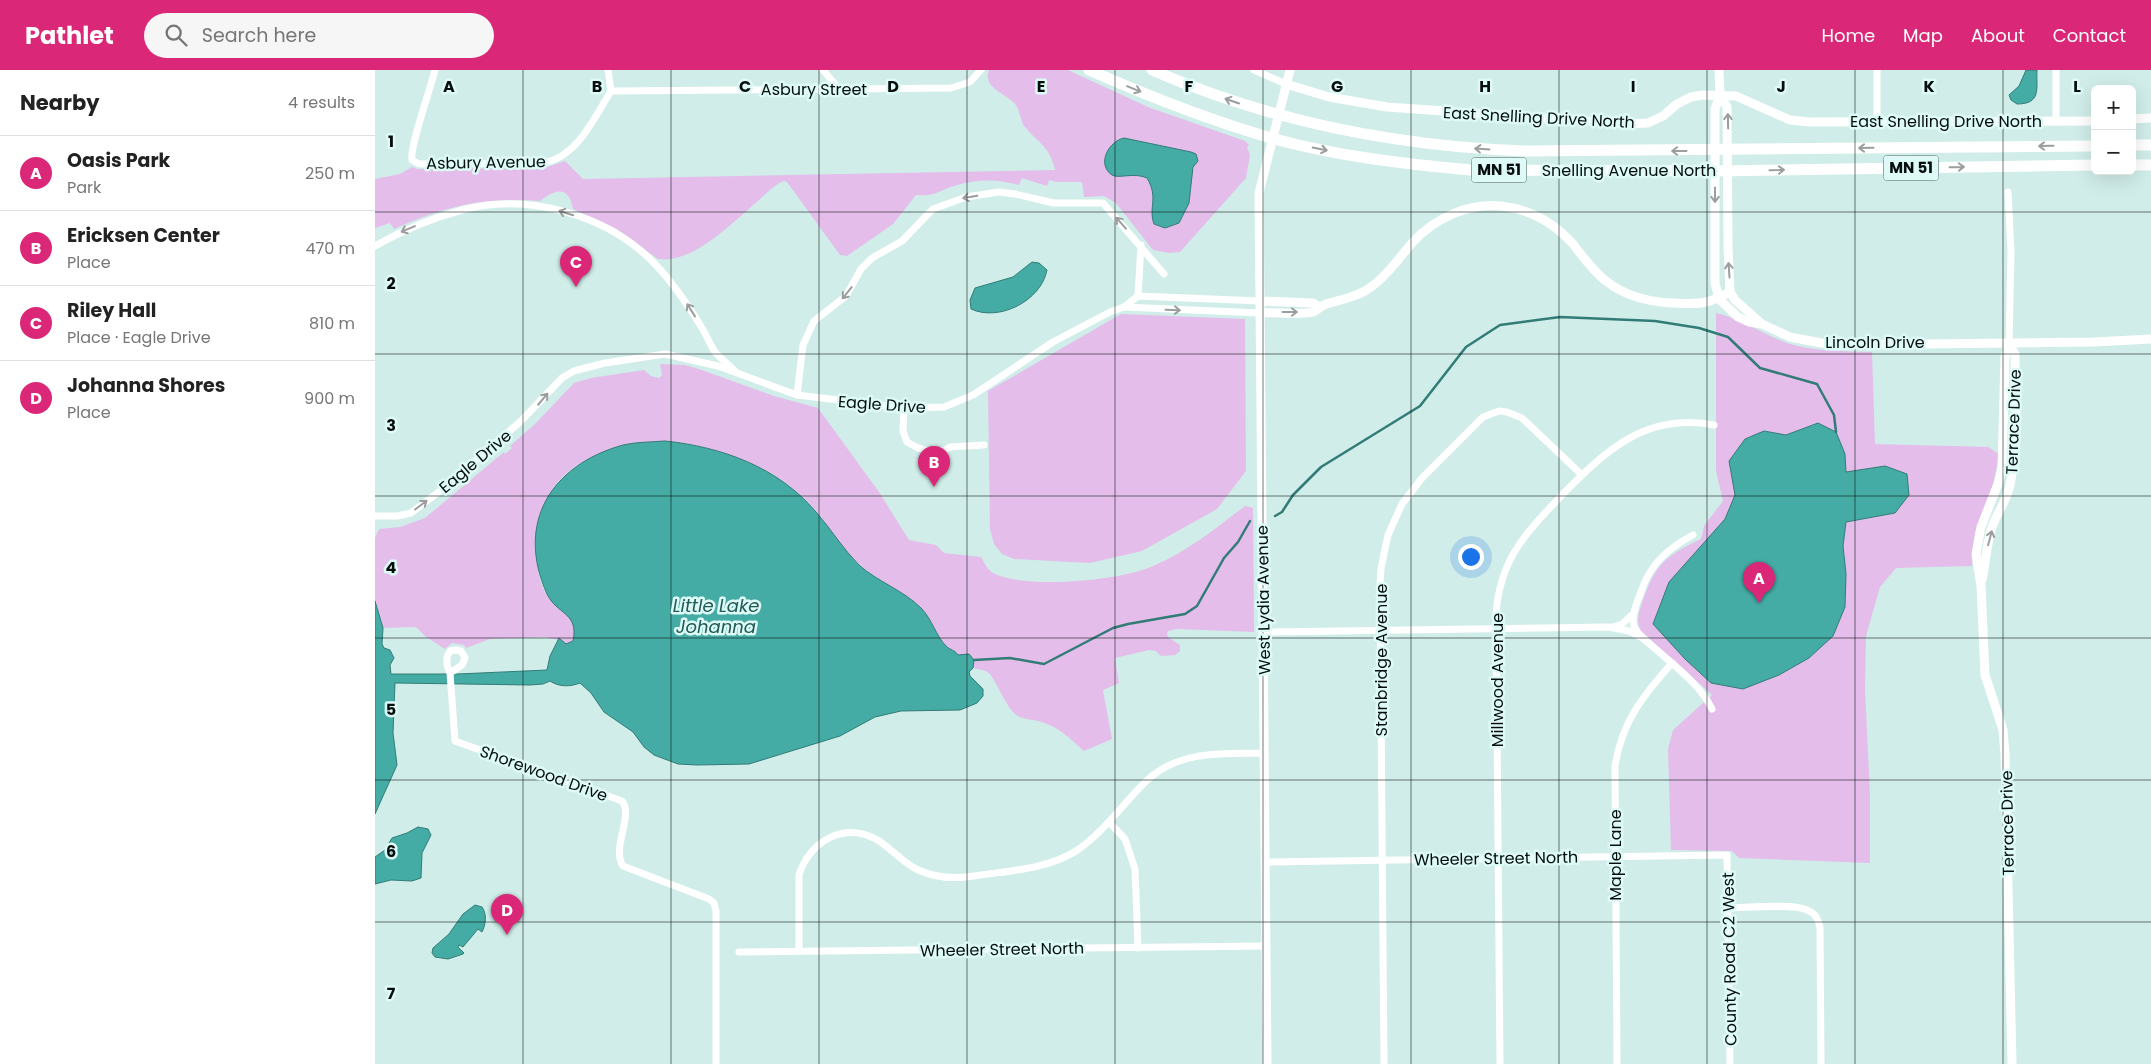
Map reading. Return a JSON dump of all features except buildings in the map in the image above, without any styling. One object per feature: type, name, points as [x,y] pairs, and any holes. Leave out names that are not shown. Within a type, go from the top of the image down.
[{"type":"highway","name":"Snelling Avenue North","points":[[1089,70],[1169,104],[1273,138],[1356,156],[1471,170],[1728,171],[2091,165]]},
{"type":"highway","name":"Snelling Avenue North","points":[[1152,70],[1199,89],[1279,115],[1371,136],[1439,146],[1525,151],[1715,151],[2091,146]]},
{"type":"highway","points":[[2136,145],[2151,145]]},
{"type":"highway","points":[[2136,165],[2151,165]]},
{"type":"street","name":"Asbury Avenue","points":[[435,70],[411,150],[412,160],[419,164],[544,163],[559,158],[576,144],[611,91]]},
{"type":"street","points":[[608,70],[611,91]]},
{"type":"street","points":[[823,70],[839,89]]},
{"type":"street","name":"Asbury Street","points":[[611,91],[951,88],[970,82],[981,70]]},
{"type":"street","name":"East Snelling Drive North","points":[[1254,70],[1286,84],[1329,97],[1387,107],[1627,124],[1648,123],[1663,116],[1677,104],[1691,97],[1720,95],[1736,96],[1749,100],[1790,120],[1809,122],[2091,121]]},
{"type":"street","points":[[1286,84],[1290,70]]},
{"type":"street","points":[[1719,70],[1720,95],[1715,109],[1715,284],[1719,299]]},
{"type":"street","points":[[1877,70],[1877,122]]},
{"type":"street","points":[[2056,70],[2056,121]]},
{"type":"street","name":"West Lydia Avenue","points":[[1267,1064],[1259,194],[1286,84]]},
{"type":"street","points":[[1720,95],[1727,107],[1727,248],[1731,292],[1735,300],[1763,324]]},
{"type":"street","points":[[2136,119],[2151,118]]},
{"type":"street","points":[[797,395],[803,345],[814,321],[846,296],[861,269],[872,258],[882,250],[902,241],[933,209],[952,201],[999,192],[1054,203],[1103,203],[1164,274]]},
{"type":"street","name":"Terrace Drive","points":[[2009,192],[2011,243],[2009,343],[2005,356],[2002,470],[1983,518],[1977,544],[1977,564],[1981,586],[1985,675],[2003,730],[2005,754],[2013,1064]]},
{"type":"street","name":"Eagle Drive","points":[[375,246],[428,220],[464,209],[483,206],[509,204],[532,206],[557,210],[587,219],[623,236],[654,263],[688,305],[715,352],[737,372]]},
{"type":"street","points":[[1260,312],[1312,312],[1319,307],[1341,301],[1367,290],[1388,272],[1421,234],[1435,223],[1457,212],[1485,206],[1513,208],[1543,220],[1562,234],[1606,281],[1630,295],[1657,302],[1705,304],[1731,292]]},
{"type":"street","points":[[1141,246],[1138,296],[1313,303],[1319,307]]},
{"type":"street","name":"Eagle Drive","points":[[375,516],[397,516],[411,513],[444,488],[521,421],[562,378],[574,371],[605,362],[665,354],[705,362],[797,395],[905,408],[944,407],[973,395],[1053,342],[1110,312],[1124,307],[1138,296]]},
{"type":"street","name":"Lincoln Drive","points":[[1719,299],[1738,317],[1749,322],[1763,324],[1790,337],[1832,345],[2094,342],[2151,339]]},
{"type":"street","name":"Eagle Drive","points":[[1124,307],[1260,312]]},
{"type":"street","points":[[705,362],[715,352]]},
{"type":"street","points":[[905,408],[903,431],[907,442],[918,448],[934,452],[950,447],[984,445]]},
{"type":"street","name":"Stanbridge Avenue","points":[[1384,1064],[1381,568],[1383,550],[1393,520],[1402,504],[1422,478],[1483,417],[1499,412],[1507,412],[1522,418],[1582,475]]},
{"type":"street","name":"Millwood Avenue","points":[[1500,1064],[1497,597],[1500,582],[1511,554],[1531,528],[1582,475],[1615,446],[1649,429],[1697,421],[1714,425]]},
{"type":"street","points":[[1693,535],[1673,546],[1659,559],[1645,580],[1633,621],[1634,627],[1646,640],[1707,698],[1712,709]]},
{"type":"street","points":[[1609,628],[1629,620],[1637,607]]},
{"type":"street","points":[[1263,632],[1609,628],[1629,631],[1646,640]]},
{"type":"street","name":"Maple Lane","points":[[1617,1064],[1615,774],[1621,737],[1636,707],[1672,663]]},
{"type":"street","name":"Shorewood Drive","points":[[450,673],[455,741],[622,801],[625,810],[619,856],[623,866],[709,899],[715,906],[716,1064]]},
{"type":"street","points":[[799,951],[799,875],[812,849],[829,838],[849,833],[869,836],[879,841],[907,864],[920,871],[945,877],[959,878],[1041,864],[1064,857],[1088,843],[1152,776],[1176,762],[1204,754],[1264,753]]},
{"type":"street","points":[[1109,822],[1125,839],[1135,869],[1138,948]]},
{"type":"street","name":"Wheeler Street North","points":[[1265,862],[1727,854]]},
{"type":"street","name":"County Road C2 West","points":[[1727,854],[1730,1064]]},
{"type":"street","points":[[1728,908],[1805,908],[1815,915],[1820,928],[1821,1064]]},
{"type":"street","name":"Wheeler Street North","points":[[739,952],[1266,946]]},
{"type":"shaded area","points":[[989,70],[1068,70],[1148,107],[1245,141],[1249,145],[1247,147],[1250,155],[1246,178],[1180,252],[1169,253],[1153,250],[1116,203],[1104,196],[1084,197],[1082,182],[1057,182],[1049,180],[1047,186],[1022,178],[1019,185],[995,181],[980,181],[957,185],[933,194],[916,195],[893,224],[847,256],[840,255],[787,182],[784,181],[777,184],[713,239],[685,255],[672,259],[658,259],[615,228],[573,209],[569,197],[562,192],[554,193],[540,201],[500,200],[465,205],[431,214],[394,229],[390,223],[375,228],[375,179],[400,174],[412,167],[418,169],[544,168],[565,161],[583,179],[1055,170],[1047,150],[1024,126],[1015,104],[992,86],[988,76]],"holes":[[[1118,139],[1194,165],[1193,172],[1152,219],[1154,201],[1151,186],[1148,180],[1142,176],[1123,176]]]},
{"type":"shaded area","points":[[1716,313],[1798,346],[1872,352],[1875,444],[1988,447],[1999,454],[1993,485],[1975,532],[1972,566],[1896,568],[1880,587],[1866,636],[1865,689],[1870,795],[1870,863],[1739,858],[1732,851],[1671,850],[1668,749],[1673,730],[1712,695],[1640,630],[1638,618],[1648,587],[1658,569],[1679,550],[1701,539],[1704,526],[1723,501],[1716,471]]},
{"type":"shaded area","points":[[1121,314],[1245,319],[1246,471],[1217,509],[1142,551],[1090,563],[1014,559],[1002,554],[994,544],[990,529],[988,391]]},
{"type":"shaded area","points":[[660,364],[685,365],[774,396],[818,408],[879,492],[909,540],[936,545],[944,553],[981,557],[993,573],[1010,579],[1051,582],[1074,581],[1119,576],[1138,571],[1166,560],[1189,547],[1245,506],[1253,508],[1254,632],[1176,629],[1168,631],[1167,634],[1168,637],[1180,645],[1180,651],[1175,655],[1161,656],[1156,651],[1149,650],[1115,658],[1119,683],[1103,690],[1112,739],[1084,751],[1058,729],[1043,722],[1022,718],[1015,714],[1008,706],[990,674],[973,668],[974,660],[958,655],[946,646],[921,608],[907,596],[860,565],[800,494],[762,468],[729,455],[694,445],[663,442],[632,445],[597,455],[566,473],[550,494],[544,509],[539,540],[538,570],[540,580],[549,598],[571,620],[574,632],[573,641],[566,644],[559,638],[558,640],[545,637],[490,639],[466,648],[464,645],[452,643],[445,649],[426,637],[416,627],[383,628],[375,601],[375,538],[379,529],[400,527],[425,518],[504,452],[505,454],[512,448],[510,446],[535,424],[574,383],[591,378],[644,370],[651,376],[659,378],[662,375]]},
{"type":"water","points":[[2026,70],[2037,70],[2036,94],[2031,101],[2017,104],[2011,100],[2009,95],[2019,86]]},
{"type":"water","points":[[1124,138],[1196,154],[1198,161],[1193,167],[1189,203],[1179,223],[1165,228],[1154,224],[1152,218],[1153,197],[1151,185],[1147,178],[1142,176],[1115,176],[1107,170],[1105,159],[1109,148]]},
{"type":"water","points":[[1032,262],[1039,263],[1047,270],[1037,291],[1028,299],[1006,311],[994,313],[971,309],[970,300],[975,288],[1013,277]]},
{"type":"water","points":[[1818,423],[1836,432],[1845,454],[1846,472],[1885,466],[1907,474],[1909,495],[1895,513],[1846,522],[1843,546],[1846,574],[1845,607],[1833,636],[1809,658],[1779,675],[1743,689],[1711,683],[1685,659],[1653,624],[1669,582],[1725,519],[1735,495],[1729,461],[1745,439],[1764,431],[1786,435]]},
{"type":"water","name":"Little Lake Johanna","points":[[665,441],[707,448],[748,462],[767,471],[801,496],[859,565],[921,608],[946,646],[958,655],[969,654],[974,660],[973,668],[969,672],[970,676],[983,689],[983,696],[977,703],[960,710],[901,711],[875,717],[840,736],[749,764],[697,765],[678,764],[654,755],[644,747],[633,732],[604,712],[591,693],[580,683],[565,686],[550,681],[543,684],[530,685],[395,683],[393,733],[397,765],[375,814],[375,601],[383,628],[382,644],[384,648],[390,650],[394,658],[390,665],[391,674],[458,674],[547,670],[550,656],[559,638],[566,644],[573,641],[574,632],[570,619],[551,601],[547,594],[538,568],[535,544],[538,521],[546,500],[559,482],[576,467],[598,454],[628,444]]},
{"type":"water","points":[[418,827],[428,829],[431,835],[422,853],[421,878],[412,881],[391,880],[375,884],[375,857],[385,850],[392,838]]},
{"type":"water","points":[[475,905],[482,907],[485,913],[482,932],[478,929],[463,947],[459,945],[458,947],[463,954],[448,959],[435,957],[432,953],[433,948],[449,934],[463,914]]},
{"type":"waterway","points":[[1275,516],[1282,512],[1293,495],[1321,467],[1420,406],[1466,347],[1500,325],[1560,317],[1655,321],[1699,328],[1728,337],[1760,368],[1817,384],[1834,415],[1836,432]]},
{"type":"waterway","points":[[974,660],[1010,658],[1044,664],[1113,628],[1185,614],[1197,606],[1224,558],[1238,542],[1250,521]]},
{"type":"place","name":"Riley Hall","points":[[576,287]]},
{"type":"place","name":"Ericksen Center","points":[[934,487]]},
{"type":"place","name":"Oasis Park","points":[[1759,603]]},
{"type":"place","name":"Johanna Shores","points":[[507,935]]}]
